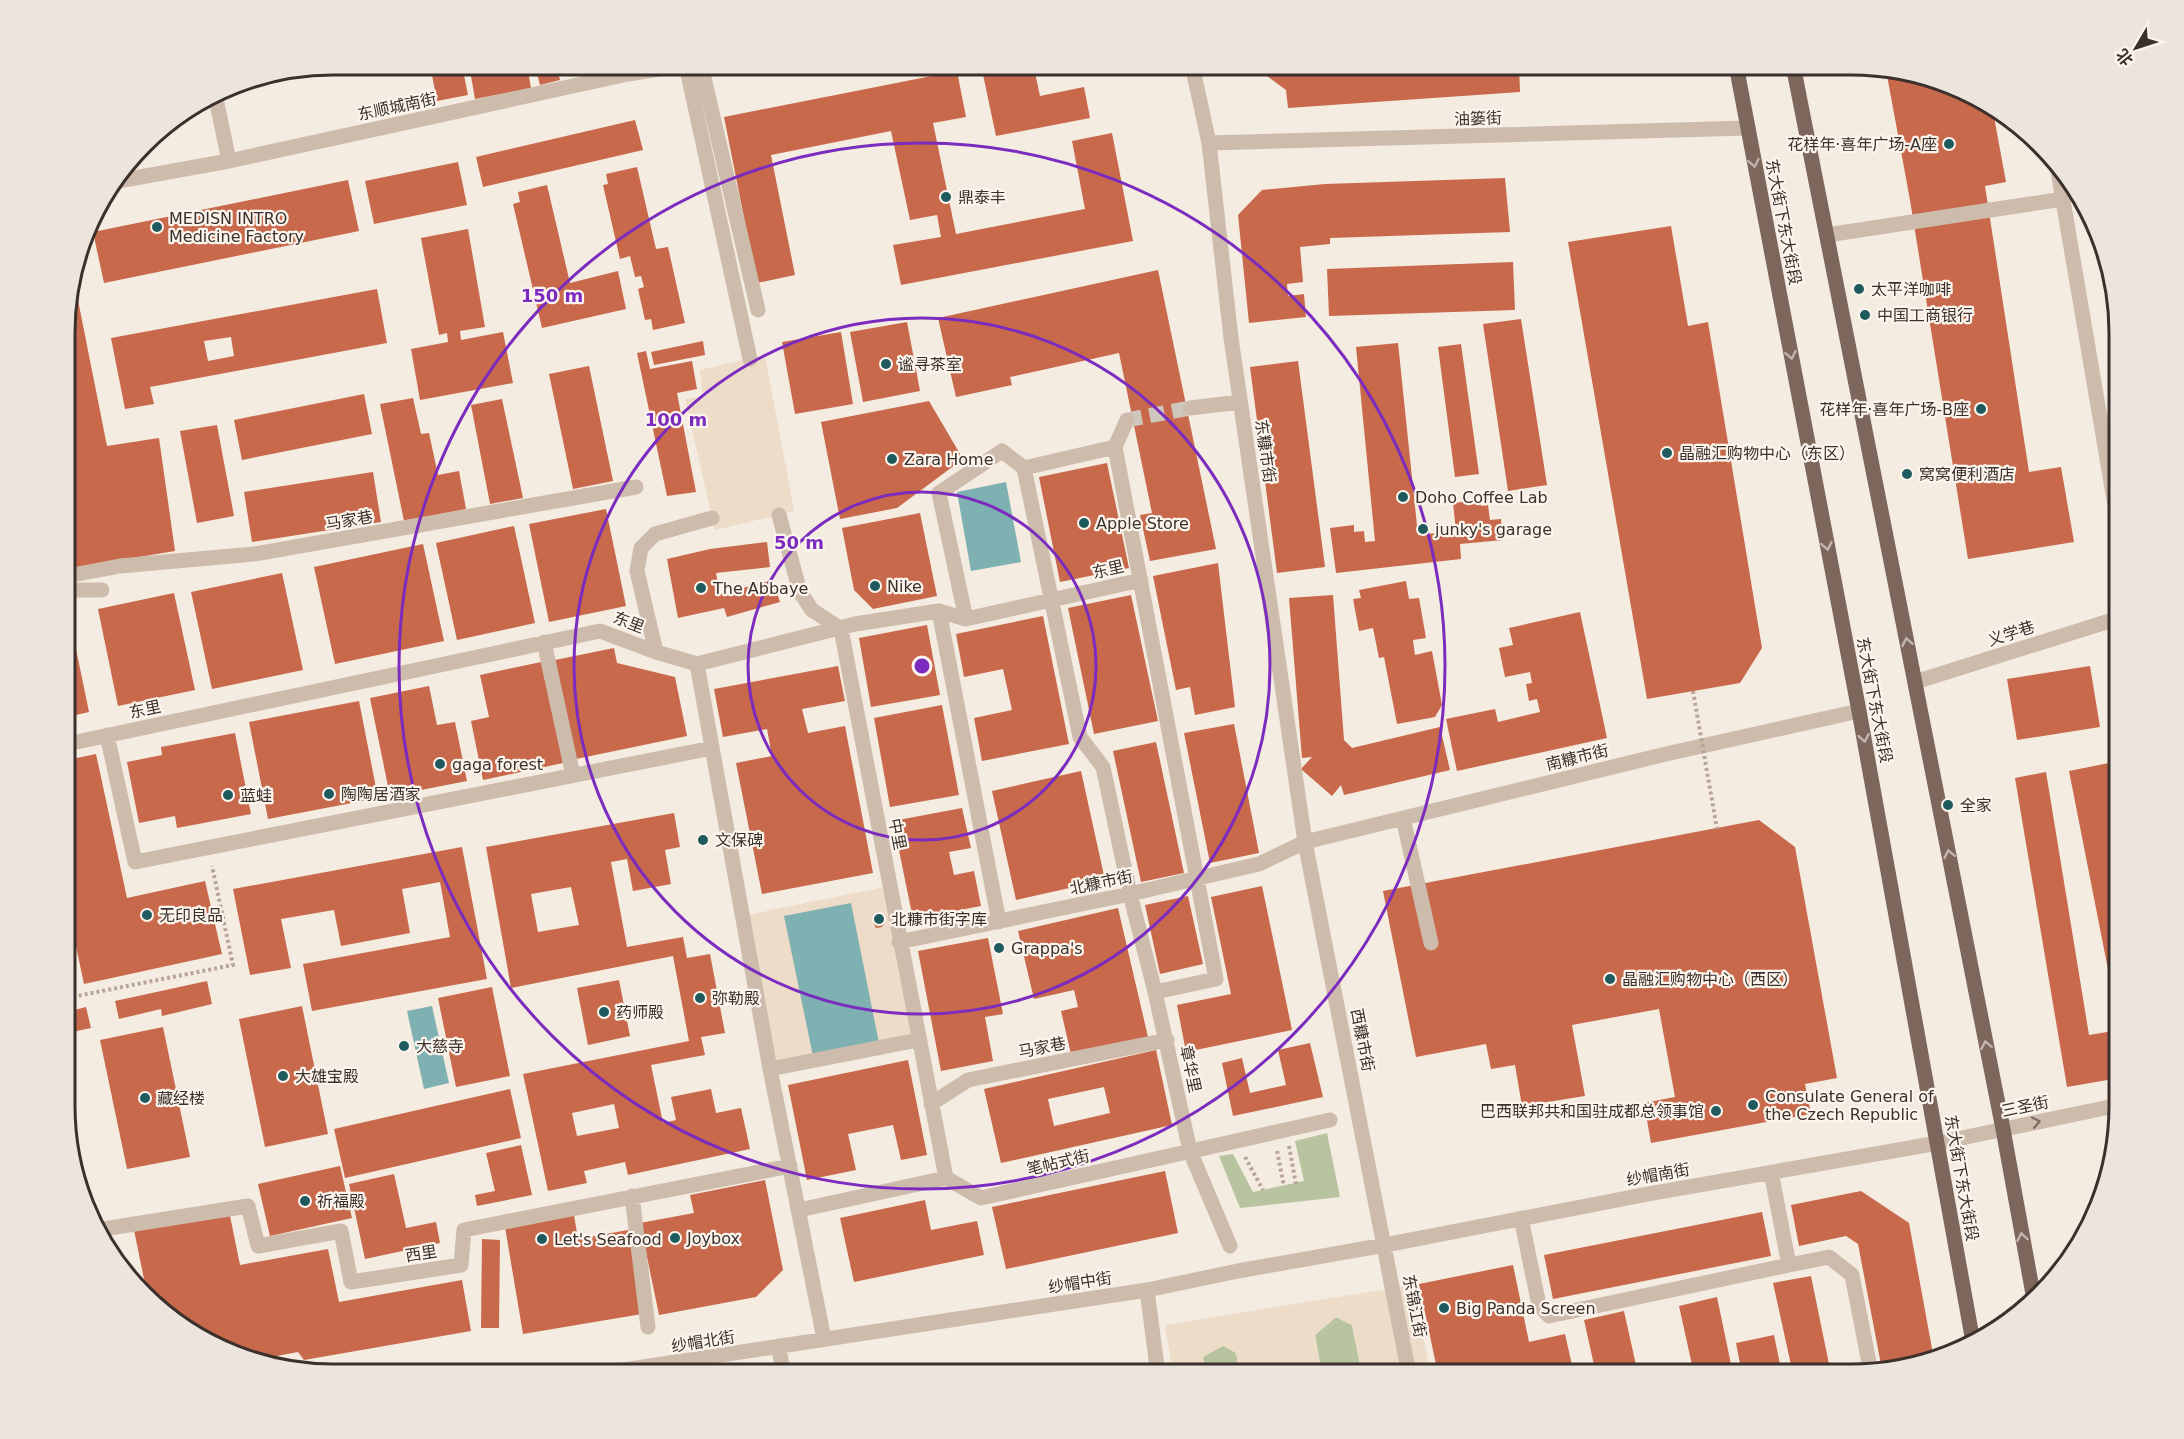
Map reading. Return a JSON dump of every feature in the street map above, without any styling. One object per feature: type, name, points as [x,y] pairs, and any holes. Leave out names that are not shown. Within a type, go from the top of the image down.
[{"type":"main road","name":"东大街下东大街段","points":[[1738,75],[1859,711],[1972,1334]]},
{"type":"main road","points":[[1795,75],[2003,1129],[2031,1290]]},
{"type":"street","name":"东顺城南街","points":[[125,180],[229,161],[601,75]]},
{"type":"street","points":[[687,75],[750,359]]},
{"type":"street","points":[[704,75],[758,310]]},
{"type":"street","name":"东糠市街","points":[[1194,75],[1209,143],[1231,338],[1305,842]]},
{"type":"street","points":[[217,103],[229,161]]},
{"type":"street","name":"油篓街","points":[[1209,143],[1748,128]]},
{"type":"street","points":[[2060,181],[2109,470]]},
{"type":"street","points":[[1827,235],[2063,199]]},
{"type":"street","points":[[1190,408],[1240,402]]},
{"type":"street","points":[[1127,420],[1115,447],[1216,979],[1155,992]]},
{"type":"street","points":[[966,619],[939,493],[1002,451],[1024,468],[1115,447]]},
{"type":"street","name":"章华里","points":[[1024,468],[1080,737],[1103,767],[1130,894],[1167,1040],[1191,1150],[1230,1246]]},
{"type":"street","name":"马家巷","points":[[75,574],[120,566],[254,554],[636,487]]},
{"type":"street","points":[[779,515],[800,592],[812,610],[841,629]]},
{"type":"street","points":[[656,652],[637,571],[641,548],[655,534],[712,518]]},
{"type":"street","name":"东里","points":[[75,742],[600,631],[656,652],[697,664],[855,624],[939,611],[966,619],[1141,580]]},
{"type":"street","points":[[75,590],[102,591]]},
{"type":"street","points":[[939,611],[999,922]]},
{"type":"street","name":"义学巷","points":[[1915,682],[2109,621]]},
{"type":"street","name":"中里","points":[[841,629],[899,942],[946,1178]]},
{"type":"street","points":[[544,642],[573,775]]},
{"type":"street","points":[[697,664],[770,1069],[824,1339]]},
{"type":"street","name":"南糠市街","points":[[1305,842],[1666,754],[1859,711]]},
{"type":"street","points":[[107,735],[135,862],[712,748]]},
{"type":"street","points":[[1404,818],[1431,943]]},
{"type":"street","name":"北糠市街","points":[[899,942],[1130,894],[1259,864],[1305,842]]},
{"type":"street","name":"西糠市街","points":[[1305,842],[1385,1245]]},
{"type":"street","points":[[770,1069],[918,1040]]},
{"type":"street","name":"马家巷","points":[[931,1104],[968,1080],[1167,1040]]},
{"type":"street","name":"三圣街","points":[[1938,1143],[2109,1107]]},
{"type":"street","name":"笔帖式街","points":[[946,1178],[981,1198],[1330,1120]]},
{"type":"street","name":"纱帽南街","points":[[1385,1245],[1521,1218],[1938,1143]]},
{"type":"street","name":"西里","points":[[107,1228],[248,1206],[258,1246],[341,1231],[351,1282],[461,1265],[464,1230],[790,1166]]},
{"type":"street","points":[[1771,1172],[1789,1265]]},
{"type":"street","points":[[799,1210],[946,1178]]},
{"type":"street","points":[[632,1196],[648,1327]]},
{"type":"street","points":[[1521,1218],[1539,1305],[1549,1316],[1829,1257],[1852,1275],[1869,1363]]},
{"type":"street","name":"纱帽中街","points":[[778,1346],[1147,1290],[1385,1245]]},
{"type":"street","name":"东锦江街","points":[[1385,1245],[1407,1364]]},
{"type":"street","points":[[1147,1290],[1157,1364]]},
{"type":"street","points":[[778,1346],[782,1364]]},
{"type":"street","name":"纱帽北街","points":[[712,1364],[778,1346]]},
{"type":"path","points":[[1693,691],[1717,829]]},
{"type":"path","points":[[75,996],[233,965],[208,848]]},
{"type":"path","points":[[1288,1144],[1296,1184]]},
{"type":"path","points":[[1276,1146],[1284,1186]]},
{"type":"path","points":[[1243,1153],[1263,1190]]},
{"type":"green space","points":[[1327,1133],[1340,1197],[1240,1208],[1219,1156],[1233,1154],[1253,1192],[1304,1181],[1295,1141]]},
{"type":"green space","points":[[1336,1317],[1352,1325],[1360,1364],[1320,1364],[1315,1335]]},
{"type":"green space","points":[[1223,1345],[1236,1353],[1238,1364],[1204,1364],[1203,1357]]},
{"type":"shaded area","points":[[765,355],[794,511],[715,530],[685,399],[703,397],[700,370]]},
{"type":"shaded area","points":[[889,886],[918,1040],[770,1069],[743,916]]},
{"type":"shaded area","points":[[1412,1285],[1429,1364],[1360,1364],[1352,1325],[1336,1317],[1315,1335],[1320,1364],[1238,1364],[1236,1353],[1223,1346],[1203,1357],[1204,1364],[1171,1364],[1165,1325]]},
{"type":"water","points":[[1006,482],[1021,562],[971,571],[957,492]]},
{"type":"water","points":[[851,903],[879,1043],[813,1056],[784,916]]},
{"type":"water","points":[[432,1006],[449,1083],[424,1089],[407,1011]]},
{"type":"building","points":[[432,75],[464,75],[468,95],[437,101]]},
{"type":"building","points":[[529,75],[531,88],[475,99],[471,76]]},
{"type":"building","points":[[538,75],[559,75],[560,80],[540,85]]},
{"type":"building","points":[[937,75],[958,75],[966,117],[933,123],[956,234],[1085,209],[1072,141],[1112,133],[1133,241],[901,285],[893,245],[941,237],[937,215],[910,220],[891,131],[771,155],[795,275],[757,283],[724,117]]},
{"type":"building","points":[[983,75],[1036,75],[1040,96],[1084,87],[1090,118],[996,136]]},
{"type":"building","points":[[1266,75],[1519,75],[1520,92],[1288,108],[1286,90]]},
{"type":"building","points":[[1887,77],[1918,84],[1950,95],[1994,118],[2006,182],[1985,186],[2029,472],[2061,467],[2074,542],[1968,559],[1910,200]]},
{"type":"building","points":[[635,120],[643,150],[483,187],[476,157]]},
{"type":"building","points":[[458,162],[467,205],[374,224],[365,181]]},
{"type":"building","points":[[637,167],[656,249],[668,247],[685,323],[653,330],[651,319],[645,320],[638,289],[644,287],[641,276],[635,277],[630,256],[620,259],[603,185],[608,184],[606,174]]},
{"type":"building","points":[[1505,178],[1510,232],[1330,238],[1330,244],[1300,247],[1303,282],[1287,284],[1288,296],[1304,294],[1306,317],[1249,323],[1238,215],[1262,190],[1325,184]]},
{"type":"building","points":[[348,180],[359,231],[104,283],[94,237],[96,231]]},
{"type":"building","points":[[547,185],[570,283],[618,271],[626,309],[542,328],[513,204],[520,202],[518,192]]},
{"type":"building","name":"晶融汇购物中心（东区）","points":[[1671,226],[1688,326],[1708,322],[1762,648],[1740,683],[1647,699],[1568,242]]},
{"type":"building","points":[[468,229],[485,327],[460,331],[461,340],[503,332],[513,383],[420,400],[411,349],[448,342],[447,333],[439,335],[421,238]]},
{"type":"building","points":[[1513,262],[1515,310],[1329,316],[1327,269]]},
{"type":"building","points":[[1158,270],[1216,549],[1150,561],[1140,515],[1152,513],[1119,353],[1010,377],[1012,385],[956,397],[938,318]]},
{"type":"building","points":[[377,289],[387,343],[150,387],[154,404],[125,409],[111,338]],"holes":[[[231,337],[234,356],[208,361],[204,341]]]},
{"type":"building","points":[[77,297],[107,446],[159,438],[175,551],[75,568],[75,333]]},
{"type":"building","points":[[1521,319],[1547,485],[1508,491],[1483,324]]},
{"type":"building","points":[[907,322],[920,391],[863,402],[850,332]]},
{"type":"building","points":[[841,332],[853,404],[795,414],[782,342]]},
{"type":"building","points":[[703,341],[705,355],[654,365],[651,352]]},
{"type":"building","points":[[1398,343],[1418,535],[1456,531],[1453,503],[1480,500],[1481,506],[1488,505],[1490,520],[1501,519],[1503,540],[1460,544],[1461,559],[1336,573],[1330,528],[1354,525],[1354,532],[1364,531],[1365,542],[1375,541],[1356,347]]},
{"type":"building","points":[[1461,344],[1479,474],[1455,477],[1438,347]]},
{"type":"building","points":[[646,351],[650,369],[692,361],[697,389],[677,393],[696,492],[667,496],[637,353]]},
{"type":"building","points":[[1298,361],[1325,567],[1277,573],[1250,367]]},
{"type":"building","points":[[589,366],[613,481],[573,489],[549,374]]},
{"type":"building","points":[[364,394],[372,434],[242,460],[234,420]]},
{"type":"building","points":[[413,398],[421,434],[429,433],[438,475],[459,471],[466,509],[404,521],[380,404]]},
{"type":"building","points":[[502,399],[523,498],[490,504],[471,405]]},
{"type":"building","points":[[929,401],[963,459],[897,508],[840,519],[821,422]]},
{"type":"building","points":[[217,425],[234,516],[197,523],[180,431]]},
{"type":"building","name":"Apple Store","points":[[1107,463],[1129,568],[1060,582],[1039,477]]},
{"type":"building","points":[[373,472],[381,522],[252,542],[244,492]]},
{"type":"building","points":[[606,509],[626,606],[549,622],[529,524]]},
{"type":"building","points":[[920,513],[937,596],[873,609],[854,590],[842,528]]},
{"type":"building","points":[[514,526],[535,623],[457,640],[436,543]]},
{"type":"building","points":[[767,542],[770,567],[716,573],[720,594],[773,580],[780,602],[727,617],[724,608],[678,618],[667,559],[710,549]]},
{"type":"building","points":[[423,544],[444,641],[335,664],[314,567]]},
{"type":"building","points":[[1218,563],[1235,707],[1195,715],[1190,687],[1176,690],[1153,576]]},
{"type":"building","points":[[282,573],[303,670],[212,689],[191,592]]},
{"type":"building","points":[[1406,581],[1409,599],[1419,598],[1426,638],[1413,640],[1415,655],[1432,651],[1442,705],[1435,717],[1397,724],[1384,657],[1379,658],[1373,628],[1359,631],[1353,599],[1361,598],[1359,590]]},
{"type":"building","points":[[174,593],[195,690],[118,706],[98,609]]},
{"type":"building","points":[[1131,595],[1158,721],[1094,734],[1068,608]]},
{"type":"building","points":[[1333,595],[1344,740],[1352,748],[1440,727],[1450,770],[1344,795],[1341,785],[1332,796],[1301,769],[1312,757],[1302,758],[1289,598]]},
{"type":"building","points":[[1580,612],[1607,738],[1457,771],[1446,719],[1495,709],[1498,722],[1540,712],[1537,699],[1529,701],[1526,684],[1532,683],[1530,672],[1505,677],[1499,648],[1513,645],[1509,628]]},
{"type":"building","points":[[1043,616],[1069,744],[982,761],[974,718],[1012,710],[1003,669],[964,677],[956,634]]},
{"type":"building","points":[[927,625],[940,695],[871,707],[859,638]]},
{"type":"building","points":[[75,644],[89,712],[75,715]]},
{"type":"building","points":[[614,648],[617,663],[675,677],[687,736],[576,759],[555,660]]},
{"type":"building","points":[[541,662],[563,763],[483,780],[471,721],[489,717],[480,675]]},
{"type":"building","points":[[838,666],[845,701],[802,709],[808,733],[845,726],[873,873],[762,894],[736,763],[772,756],[767,729],[723,737],[714,689]]},
{"type":"building","points":[[2090,666],[2100,727],[2017,740],[2007,679]]},
{"type":"building","points":[[429,686],[437,725],[455,722],[467,781],[390,796],[370,698]]},
{"type":"building","points":[[359,701],[378,798],[268,819],[249,722]]},
{"type":"building","points":[[942,705],[959,795],[890,807],[874,718]]},
{"type":"building","points":[[1234,724],[1259,853],[1210,863],[1184,733]]},
{"type":"building","points":[[235,733],[251,814],[177,828],[175,816],[139,823],[127,762],[162,755],[161,747]]},
{"type":"building","points":[[1156,742],[1184,873],[1141,882],[1113,751]]},
{"type":"building","points":[[96,754],[127,898],[205,881],[222,954],[84,984],[75,942],[75,758]]},
{"type":"building","points":[[2109,763],[2109,974],[2069,771]]},
{"type":"building","points":[[1081,771],[1105,880],[1016,900],[992,791]]},
{"type":"building","points":[[2046,772],[2089,1035],[2109,1032],[2109,1080],[2067,1087],[2015,778]]},
{"type":"building","points":[[962,808],[971,848],[949,852],[954,875],[974,871],[981,906],[913,919],[893,821]]},
{"type":"building","points":[[674,813],[680,847],[665,850],[671,884],[633,891],[627,859],[611,862],[627,947],[683,937],[687,958],[710,954],[725,1033],[701,1037],[705,1055],[651,1065],[663,1123],[676,1120],[671,1097],[711,1089],[716,1113],[741,1108],[750,1149],[628,1175],[625,1162],[584,1171],[587,1183],[548,1191],[523,1074],[689,1041],[673,956],[511,988],[486,847]],"holes":[[[571,887],[579,925],[538,932],[531,894]],[[614,1104],[619,1128],[577,1136],[572,1113]]]},
{"type":"building","name":"晶融汇购物中心（西区）","points":[[1759,820],[1795,847],[1837,1078],[1805,1084],[1811,1114],[1651,1143],[1644,1103],[1675,1097],[1659,1009],[1572,1025],[1585,1096],[1522,1106],[1515,1065],[1491,1069],[1486,1044],[1416,1057],[1383,891]]},
{"type":"building","points":[[462,847],[487,979],[312,1011],[303,964],[450,937],[440,882],[402,889],[410,933],[341,946],[334,910],[281,919],[291,968],[250,975],[233,889]]},
{"type":"building","points":[[1262,886],[1292,1030],[1186,1052],[1177,1005],[1231,994],[1211,897]]},
{"type":"building","points":[[1188,896],[1203,964],[1160,974],[1145,905]]},
{"type":"building","points":[[1118,908],[1148,1037],[1071,1054],[1061,1011],[1078,1007],[1074,990],[1034,999],[1018,931]]},
{"type":"building","name":"北糠市街字库","points":[[881,916],[885,922],[882,927],[876,928],[873,922],[875,917]]},
{"type":"building","points":[[988,938],[1003,1014],[985,1017],[993,1061],[941,1071],[918,951]]},
{"type":"building","name":"药师殿","points":[[619,980],[630,1036],[588,1045],[577,988]]},
{"type":"building","points":[[207,981],[212,1004],[162,1016],[161,1009],[119,1019],[115,1001]]},
{"type":"building","points":[[492,987],[510,1076],[456,1087],[438,998]]},
{"type":"building","name":"大雄宝殿","points":[[302,1006],[328,1134],[265,1147],[239,1019]]},
{"type":"building","points":[[86,1007],[91,1028],[75,1031],[75,1010]]},
{"type":"building","name":"藏经楼","points":[[163,1027],[190,1157],[127,1169],[100,1040]]},
{"type":"building","points":[[1310,1043],[1323,1097],[1233,1116],[1222,1063],[1242,1058],[1250,1093],[1286,1085],[1278,1050]]},
{"type":"building","points":[[1156,1050],[1172,1125],[1001,1163],[984,1089]],"holes":[[[1104,1087],[1110,1113],[1054,1126],[1048,1099]]]},
{"type":"building","points":[[908,1060],[927,1155],[901,1160],[893,1125],[848,1134],[856,1170],[807,1180],[788,1085]]},
{"type":"building","points":[[510,1089],[521,1138],[345,1178],[334,1129]]},
{"type":"building","points":[[521,1145],[532,1195],[477,1206],[475,1195],[495,1191],[486,1153]]},
{"type":"building","name":"祈福殿","points":[[340,1166],[352,1218],[270,1236],[258,1184]]},
{"type":"building","points":[[1165,1171],[1178,1233],[1006,1269],[992,1207]]},
{"type":"building","points":[[394,1174],[406,1228],[436,1222],[440,1243],[365,1259],[349,1184]]},
{"type":"building","points":[[765,1180],[783,1270],[756,1297],[659,1315],[640,1223],[694,1213],[690,1195]]},
{"type":"building","points":[[1861,1191],[1909,1223],[1932,1351],[1881,1362],[1858,1244],[1846,1236],[1799,1246],[1791,1205]]},
{"type":"building","points":[[925,1200],[931,1230],[977,1221],[984,1255],[854,1282],[840,1218]]},
{"type":"building","points":[[229,1211],[240,1265],[328,1249],[339,1302],[462,1280],[471,1331],[304,1360],[298,1352],[273,1357],[266,1355],[234,1344],[204,1329],[163,1300],[144,1281],[134,1230]]},
{"type":"building","points":[[1762,1212],[1771,1256],[1553,1299],[1544,1255]]},
{"type":"building","points":[[574,1215],[578,1239],[628,1230],[642,1314],[523,1334],[505,1227]]},
{"type":"building","points":[[482,1239],[500,1240],[499,1328],[481,1328]]},
{"type":"building","points":[[1513,1265],[1529,1342],[1565,1334],[1572,1364],[1436,1364],[1419,1284]]},
{"type":"building","points":[[1811,1276],[1829,1364],[1791,1364],[1773,1283]]},
{"type":"building","points":[[1717,1297],[1731,1364],[1692,1364],[1679,1306]]},
{"type":"building","points":[[1624,1311],[1636,1364],[1594,1364],[1584,1320]]},
{"type":"building","points":[[1774,1335],[1780,1364],[1740,1364],[1736,1343]]},
{"type":"tunnel","points":[[1127,420],[1190,408]]},
{"type":"place","name":"花样年·喜年广场-A座","points":[[1949,144]]},
{"type":"place","name":"鼎泰丰","points":[[946,197]]},
{"type":"place","name":"MEDISN INTRO Medicine Factory","points":[[157,227]]},
{"type":"place","name":"太平洋咖啡","points":[[1859,289]]},
{"type":"place","name":"中国工商银行","points":[[1865,315]]},
{"type":"place","name":"谧寻茶室","points":[[886,364]]},
{"type":"place","name":"花样年·喜年广场-B座","points":[[1981,409]]},
{"type":"place","name":"晶融汇购物中心（东区）","points":[[1667,453]]},
{"type":"place","name":"Zara Home","points":[[892,459]]},
{"type":"place","name":"窝窝便利酒店","points":[[1907,474]]},
{"type":"place","name":"Doho Coffee Lab","points":[[1403,497]]},
{"type":"place","name":"Apple Store","points":[[1084,523]]},
{"type":"place","name":"junky's garage","points":[[1423,529]]},
{"type":"place","name":"Nike","points":[[875,586]]},
{"type":"place","name":"The Abbaye","points":[[701,588]]},
{"type":"place","name":"gaga forest","points":[[440,764]]},
{"type":"place","name":"陶陶居酒家","points":[[329,794]]},
{"type":"place","name":"蓝蛙","points":[[228,795]]},
{"type":"place","name":"全家","points":[[1948,805]]},
{"type":"place","name":"文保碑","points":[[703,840]]},
{"type":"place","name":"无印良品","points":[[147,915]]},
{"type":"place","name":"北糠市街字库","points":[[879,919]]},
{"type":"place","name":"Grappa's","points":[[999,948]]},
{"type":"place","name":"晶融汇购物中心（西区）","points":[[1610,979]]},
{"type":"place","name":"弥勒殿","points":[[700,998]]},
{"type":"place","name":"药师殿","points":[[604,1012]]},
{"type":"place","name":"大慈寺","points":[[404,1046]]},
{"type":"place","name":"大雄宝殿","points":[[283,1076]]},
{"type":"place","name":"藏经楼","points":[[145,1098]]},
{"type":"place","name":"Consulate General of the Czech Republic","points":[[1753,1105]]},
{"type":"place","name":"巴西联邦共和国驻成都总领事馆","points":[[1716,1111]]},
{"type":"place","name":"祈福殿","points":[[305,1201]]},
{"type":"place","name":"Joybox","points":[[675,1238]]},
{"type":"place","name":"Let's Seafood","points":[[542,1239]]},
{"type":"place","name":"Big Panda Screen","points":[[1444,1308]]}]
